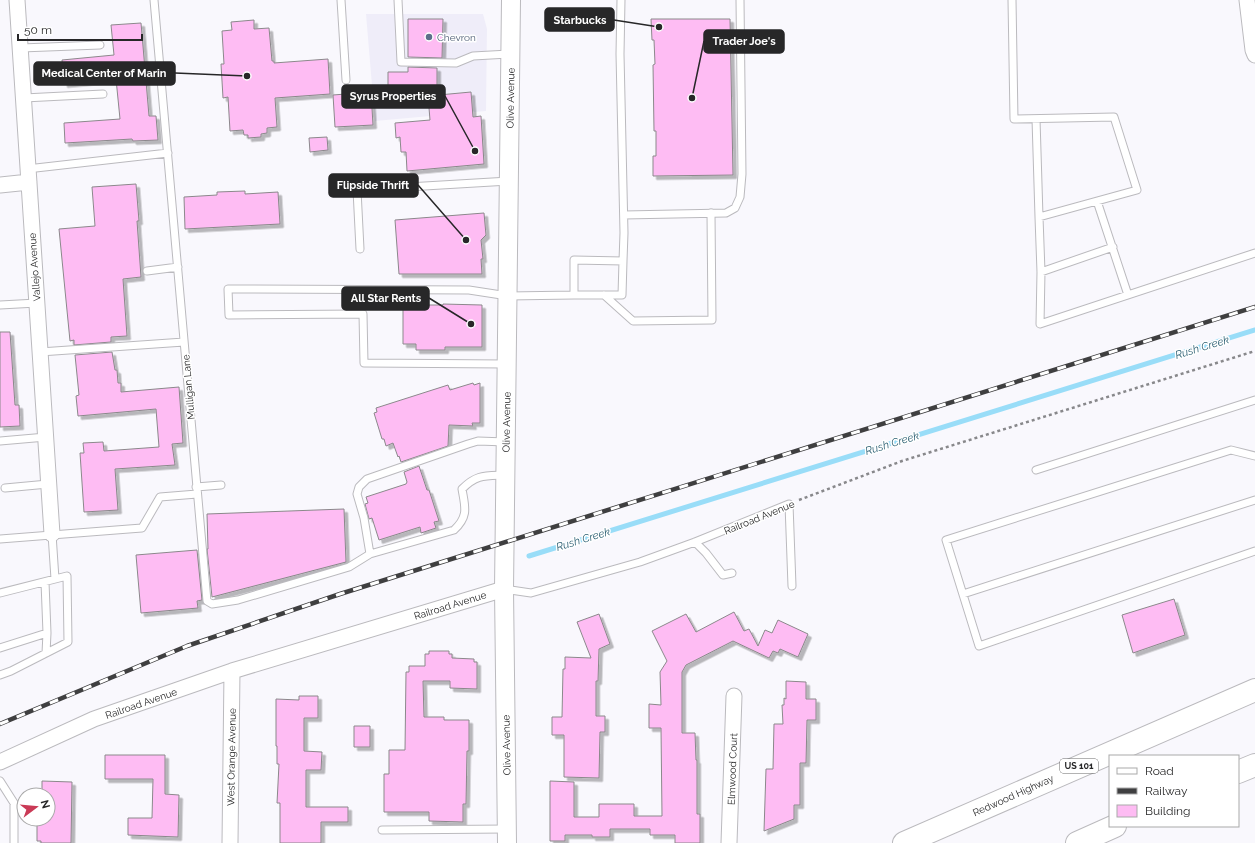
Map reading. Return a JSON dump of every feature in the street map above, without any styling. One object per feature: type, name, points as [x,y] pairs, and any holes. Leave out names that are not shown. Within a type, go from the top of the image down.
[{"type":"highway","name":"Redwood Highway","points":[[904,843],[1255,690]]},
{"type":"highway","points":[[1239,772],[1255,765]]},
{"type":"highway","points":[[1077,843],[1113,827]]},
{"type":"street","name":"Vallejo Avenue","points":[[17,0],[52,534]]},
{"type":"street","name":"Olive Avenue","points":[[507,836],[504,589],[511,0]]},
{"type":"street","points":[[1247,0],[1254,51]]},
{"type":"street","points":[[0,184],[28,175]]},
{"type":"street","name":"Railroad Avenue","points":[[0,762],[94,719],[232,671],[504,589]]},
{"type":"street","name":"West Orange Avenue","points":[[230,843],[232,671]]},
{"type":"street","name":"Elmwood Court","points":[[729,843],[734,696]]},
{"type":"lane","name":"Mulligan Lane","points":[[154,0],[207,601],[212,604],[238,600],[349,567],[370,554]]},
{"type":"lane","points":[[341,0],[346,80]]},
{"type":"lane","points":[[398,0],[401,62],[456,63],[473,56],[511,54]]},
{"type":"lane","points":[[507,364],[364,363],[363,314],[229,315],[228,289],[469,290],[508,296],[622,295],[624,215],[620,47],[621,0]]},
{"type":"lane","points":[[624,215],[726,213],[735,208],[740,197],[742,174],[740,0]]},
{"type":"lane","points":[[1012,0],[1014,119],[1114,117],[1136,190],[1040,217]]},
{"type":"lane","points":[[21,48],[100,45]]},
{"type":"lane","points":[[24,98],[103,94]]},
{"type":"lane","points":[[1036,119],[1040,217],[1040,324],[1255,253]]},
{"type":"lane","points":[[28,175],[168,153]]},
{"type":"lane","points":[[360,249],[358,190],[509,181]]},
{"type":"lane","points":[[1097,201],[1128,295]]},
{"type":"lane","points":[[604,295],[633,321],[712,320],[711,213]]},
{"type":"lane","points":[[1041,272],[1113,247]]},
{"type":"lane","points":[[574,295],[574,260],[623,261]]},
{"type":"lane","points":[[147,270],[178,268]]},
{"type":"lane","points":[[0,305],[37,303]]},
{"type":"lane","points":[[40,352],[184,342]]},
{"type":"lane","points":[[1036,470],[1255,400]]},
{"type":"lane","points":[[0,441],[46,437]]},
{"type":"lane","points":[[506,442],[478,441],[367,480],[359,487],[357,494],[364,518],[370,554],[454,530],[461,523],[466,512],[462,489],[469,482],[480,476],[506,475]]},
{"type":"lane","points":[[1255,456],[1231,450],[946,540],[979,646],[1255,551]]},
{"type":"lane","points":[[4,488],[48,484]]},
{"type":"lane","points":[[0,539],[52,534],[93,533],[142,528],[160,497],[197,491],[221,485]]},
{"type":"lane","points":[[963,594],[1255,500]]},
{"type":"lane","points":[[789,504],[792,586]]},
{"type":"lane","name":"Railroad Avenue","points":[[504,589],[531,593],[640,562],[695,542],[789,504]]},
{"type":"lane","points":[[52,534],[55,579]]},
{"type":"lane","points":[[695,542],[706,553],[723,575],[732,573]]},
{"type":"lane","points":[[0,593],[67,576],[68,642],[11,671],[0,675]]},
{"type":"lane","points":[[45,582],[47,633],[46,653]]},
{"type":"lane","points":[[0,648],[47,633]]},
{"type":"lane","points":[[0,782],[14,803],[14,843]]},
{"type":"lane","points":[[382,830],[507,836]]},
{"type":"path","name":"Railroad Avenue","points":[[789,504],[902,461],[1255,351]]},
{"type":"shaded area","points":[[366,14],[483,14],[487,29],[486,111],[375,121]]},
{"type":"building","points":[[408,19],[443,19],[442,58],[408,57]]},
{"type":"building","points":[[651,19],[730,19],[733,175],[653,176],[653,156],[656,156],[656,131],[654,131],[654,40],[652,40]]},
{"type":"building","points":[[254,20],[254,29],[269,28],[272,61],[274,61],[274,63],[328,59],[330,94],[275,98],[277,127],[267,128],[267,133],[261,134],[261,137],[248,138],[248,135],[244,135],[243,130],[230,131],[228,97],[223,98],[221,64],[224,64],[222,31],[232,30],[231,22]]},
{"type":"building","points":[[141,23],[149,116],[156,116],[158,140],[133,141],[132,139],[65,143],[64,123],[120,119],[116,79],[64,84],[62,60],[114,55],[111,25]]},
{"type":"building","points":[[408,67],[437,68],[437,94],[388,94],[388,72],[408,72]]},
{"type":"building","points":[[371,92],[373,125],[335,127],[333,95]]},
{"type":"building","points":[[471,92],[473,117],[481,116],[484,164],[407,171],[406,152],[401,152],[400,137],[396,138],[395,123],[430,120],[428,96]]},
{"type":"building","points":[[327,137],[328,150],[310,152],[309,138]]},
{"type":"building","points":[[136,184],[141,277],[123,279],[127,336],[111,337],[111,342],[74,345],[74,340],[70,341],[59,229],[95,226],[92,187]]},
{"type":"building","points":[[245,191],[245,194],[278,192],[280,224],[185,229],[184,197],[217,195],[217,192]]},
{"type":"building","points":[[484,213],[486,235],[481,240],[483,259],[481,259],[482,274],[399,274],[395,220]]},
{"type":"building","points":[[403,305],[482,305],[482,347],[445,347],[445,350],[416,350],[416,344],[403,344]]},
{"type":"building","points":[[0,332],[10,332],[15,405],[19,405],[20,426],[0,427]]},
{"type":"building","points":[[112,352],[115,370],[117,370],[118,383],[121,383],[121,392],[179,387],[183,443],[172,444],[175,465],[115,469],[118,510],[84,512],[80,453],[84,453],[83,443],[103,442],[104,451],[159,447],[156,409],[78,416],[76,396],[79,395],[75,355]]},
{"type":"building","points":[[473,383],[474,385],[480,383],[480,423],[472,423],[473,426],[449,425],[448,446],[401,462],[393,443],[386,446],[384,439],[382,439],[374,413],[377,412],[376,408],[448,385],[450,390]]},
{"type":"building","points":[[419,466],[439,521],[434,522],[436,528],[421,533],[420,527],[379,540],[372,518],[369,519],[365,504],[368,503],[366,497],[406,484],[407,482],[404,472]]},
{"type":"building","points":[[344,509],[346,562],[212,597],[207,549],[207,514]]},
{"type":"building","points":[[197,550],[202,600],[197,601],[198,608],[141,613],[136,555]]},
{"type":"building","points":[[1174,599],[1185,635],[1133,653],[1122,615]]},
{"type":"building","points":[[734,612],[744,631],[749,629],[758,646],[765,630],[772,633],[778,620],[808,634],[798,657],[780,649],[778,653],[773,651],[769,658],[733,641],[686,665],[682,672],[682,733],[695,733],[697,760],[697,814],[700,814],[700,843],[675,843],[675,835],[650,835],[650,829],[610,829],[610,837],[565,835],[565,841],[550,841],[550,781],[574,782],[574,817],[599,817],[599,804],[634,804],[634,816],[662,816],[661,728],[649,728],[649,704],[661,705],[660,672],[667,661],[652,631],[686,614],[696,632]]},
{"type":"building","points":[[599,614],[610,644],[599,649],[598,681],[596,681],[596,716],[605,716],[605,732],[600,732],[599,778],[564,777],[564,735],[552,735],[552,717],[562,717],[563,669],[565,669],[565,657],[591,658],[577,622]]},
{"type":"building","points":[[429,651],[449,651],[449,654],[452,654],[452,658],[474,659],[474,662],[477,662],[477,689],[450,688],[450,681],[423,681],[424,717],[444,717],[444,720],[469,720],[466,804],[463,804],[463,822],[429,821],[429,812],[384,812],[384,774],[389,774],[389,750],[405,750],[406,672],[409,672],[409,666],[425,666],[425,654],[429,654]]},
{"type":"building","points":[[786,681],[806,682],[806,699],[816,699],[816,720],[807,720],[806,763],[800,763],[800,805],[794,805],[794,819],[764,831],[766,769],[773,769],[774,724],[783,724],[782,705],[784,705],[784,698],[786,699]]},
{"type":"building","points":[[299,696],[318,696],[318,718],[304,718],[304,751],[322,752],[321,770],[306,770],[306,807],[348,807],[348,822],[321,822],[321,843],[280,843],[280,803],[277,803],[279,764],[277,764],[276,746],[276,699],[299,700]]},
{"type":"building","points":[[354,726],[370,726],[370,747],[354,747]]},
{"type":"building","points":[[105,755],[165,755],[165,794],[179,795],[178,837],[128,835],[128,818],[152,818],[153,779],[105,779]]},
{"type":"building","points":[[42,781],[72,782],[71,843],[41,843],[41,841],[37,841],[37,827],[56,827],[56,787],[42,787]]},
{"type":"waterway","name":"Rush Creek","points":[[529,556],[1255,330]]},
{"type":"railway","points":[[0,724],[187,646],[340,594],[1255,307]]},
{"type":"place","name":"Starbucks","points":[[659,27]]},
{"type":"place","name":"Chevron","points":[[429,37]]},
{"type":"place","name":"Medical Center of Marin","points":[[247,76]]},
{"type":"place","name":"Trader Joe's","points":[[692,98]]},
{"type":"place","name":"Syrus Properties","points":[[475,151]]},
{"type":"place","name":"Flipside Thrift","points":[[466,240]]},
{"type":"place","name":"All Star Rents","points":[[471,324]]}]
